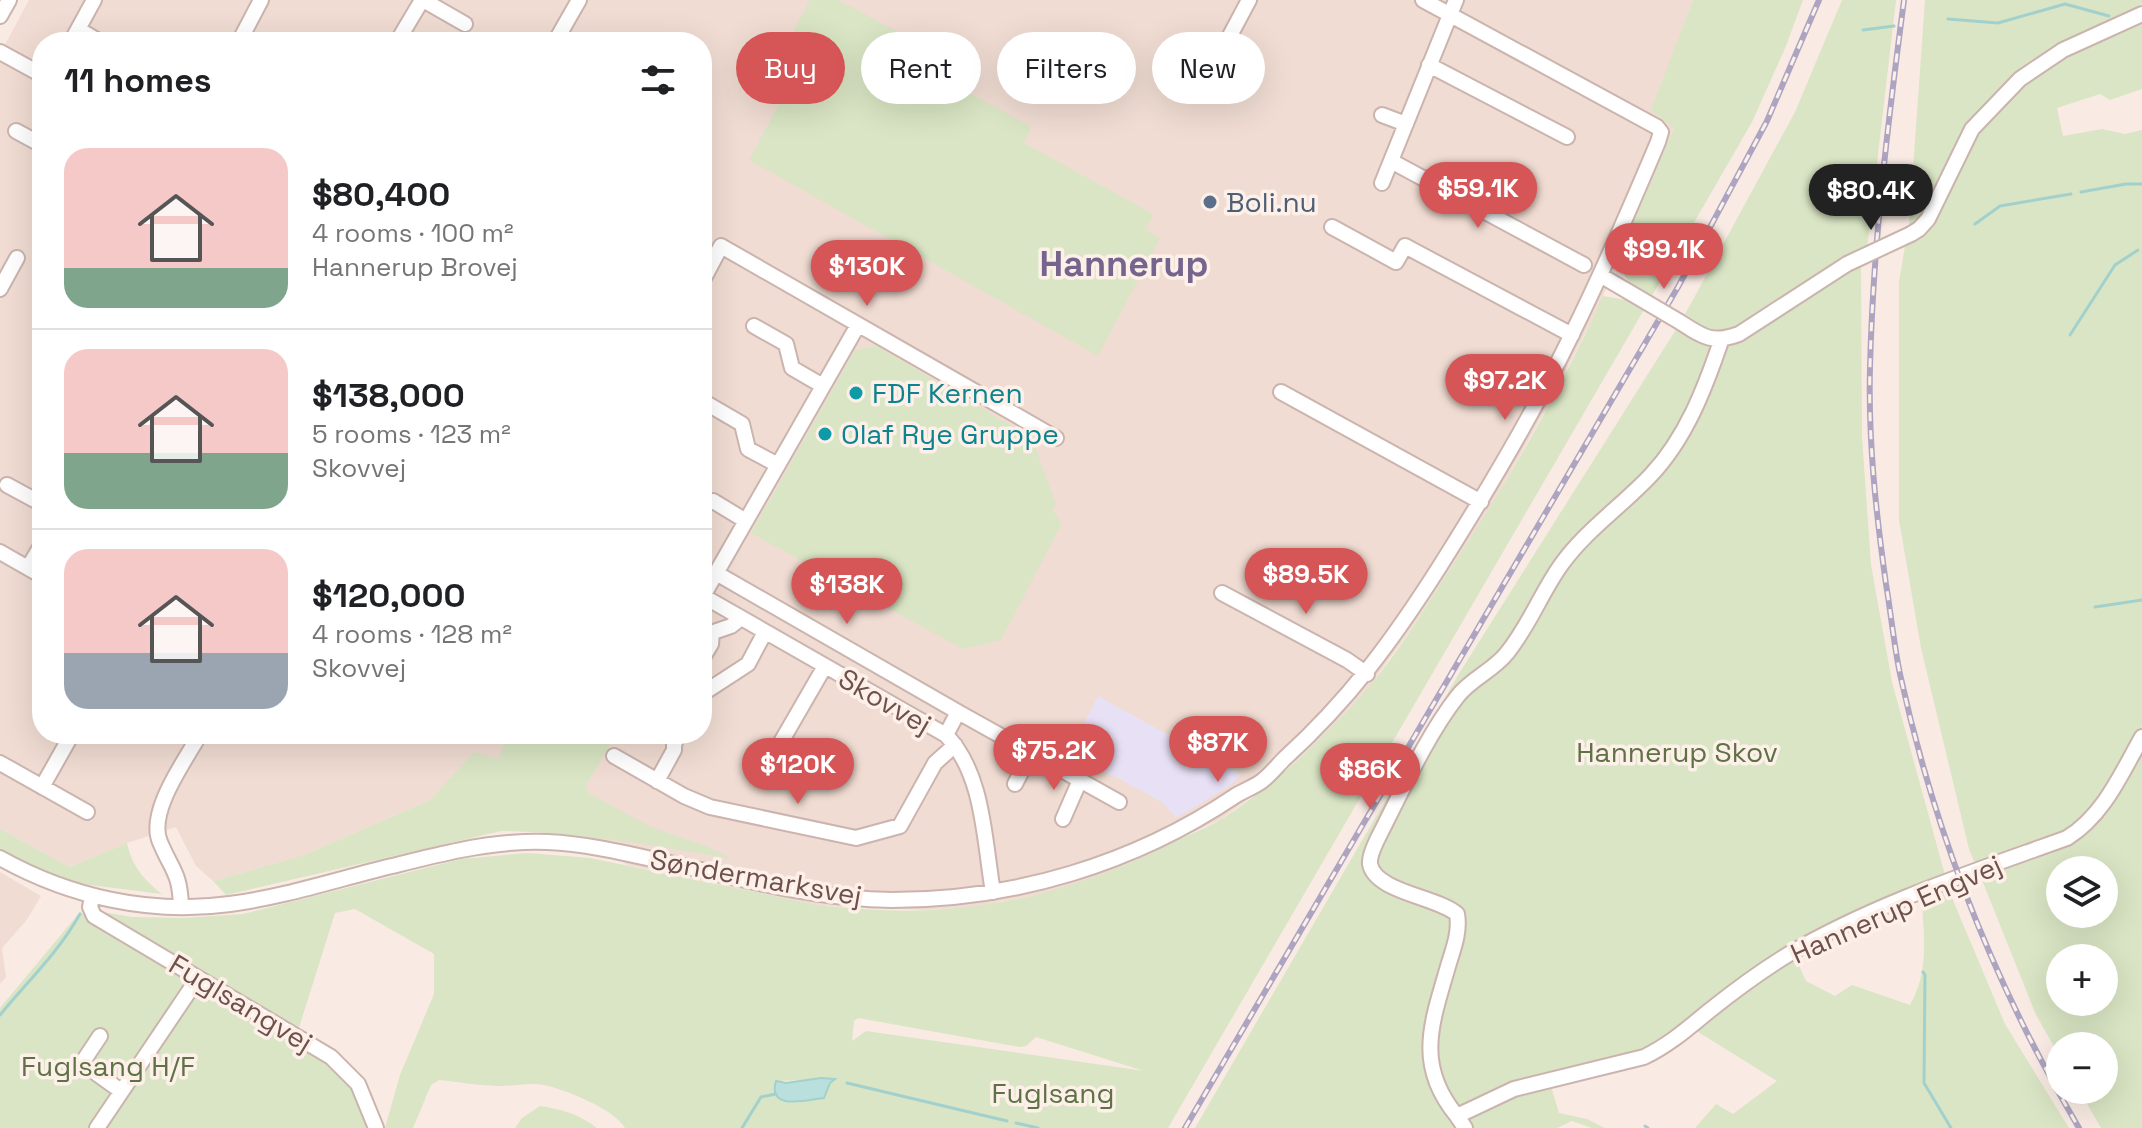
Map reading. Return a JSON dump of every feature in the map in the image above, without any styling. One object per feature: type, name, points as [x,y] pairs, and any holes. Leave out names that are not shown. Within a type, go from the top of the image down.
[{"type":"street","points":[[0,16],[9,0]]},
{"type":"street","points":[[76,32],[94,0]]},
{"type":"street","points":[[244,32],[261,0]]},
{"type":"street","points":[[403,32],[422,0],[465,24]]},
{"type":"street","points":[[561,32],[579,0]]},
{"type":"street","points":[[1232,32],[1249,0]]},
{"type":"street","points":[[1423,0],[1450,15]]},
{"type":"street","points":[[1382,183],[1456,0]]},
{"type":"street","points":[[1600,275],[1698,334],[1721,341],[1739,334],[1847,264],[1911,234],[1928,219],[1972,129],[2020,79],[2063,50],[2142,14]]},
{"type":"street","name":"Søndermarksvej","points":[[0,858],[48,882],[92,897],[181,907],[249,901],[465,848],[530,842],[593,847],[833,896],[930,899],[1029,885],[1098,865],[1174,833],[1212,812],[1260,782],[1312,734],[1367,674],[1421,596],[1481,502],[1572,335],[1661,132],[1646,120],[1450,15]]},
{"type":"street","points":[[0,52],[32,70]]},
{"type":"street","points":[[1429,65],[1567,137]]},
{"type":"street","points":[[1382,115],[1406,124]]},
{"type":"street","points":[[16,131],[32,140]]},
{"type":"street","points":[[1391,161],[1578,257]]},
{"type":"street","points":[[1332,227],[1396,262],[1405,246],[1572,335]]},
{"type":"street","points":[[712,263],[721,246],[1056,438]]},
{"type":"street","points":[[0,289],[17,258]]},
{"type":"street","name":"Skovvej","points":[[712,580],[858,325]]},
{"type":"street","points":[[754,326],[786,344],[792,368],[823,386]]},
{"type":"street","points":[[1461,1122],[1435,1084],[1429,1055],[1442,987],[1457,937],[1457,914],[1437,902],[1387,883],[1370,865],[1371,855],[1445,713],[1460,693],[1508,653],[1568,556],[1598,523],[1652,474],[1670,452],[1704,388],[1721,341]]},
{"type":"street","points":[[1281,392],[1481,502]]},
{"type":"street","points":[[712,406],[742,424],[748,449],[778,465]]},
{"type":"street","points":[[7,485],[32,499]]},
{"type":"street","points":[[712,501],[746,521]]},
{"type":"street","points":[[0,552],[32,570]]},
{"type":"street","name":"Skovvej","points":[[716,573],[1119,802]]},
{"type":"street","points":[[1222,593],[1347,660],[1367,674]]},
{"type":"street","name":"Skovvej","points":[[712,601],[951,740],[973,775],[993,892]]},
{"type":"street","points":[[712,632],[731,626],[741,618]]},
{"type":"street","points":[[712,687],[748,664],[765,632]]},
{"type":"street","name":"Skovvej","points":[[766,768],[825,666]]},
{"type":"street","name":"Skovvej","points":[[614,756],[684,796],[710,807],[856,838],[900,826],[951,740],[958,712]]},
{"type":"street","name":"Hannerup Engvej","points":[[1461,1122],[1514,1089],[1644,1057],[1678,1038],[1750,980],[1821,936],[1928,889],[2067,838],[2096,815],[2142,737]]},
{"type":"street","points":[[42,787],[66,744]]},
{"type":"street","points":[[181,907],[177,871],[160,843],[157,816],[195,744]]},
{"type":"street","points":[[657,781],[674,750],[674,744]]},
{"type":"street","points":[[1015,784],[1031,753]]},
{"type":"street","points":[[0,763],[87,812]]},
{"type":"street","points":[[1063,819],[1080,780]]},
{"type":"street","name":"Fuglsangvej","points":[[92,897],[90,907],[94,916],[308,1042],[345,1069],[358,1084],[376,1128]]},
{"type":"street","points":[[97,1128],[198,978]]},
{"type":"street","points":[[100,1036],[82,1063],[121,1091]]},
{"type":"shaded area","points":[[29,0],[1693,0],[1652,110],[1674,128],[1598,308],[1490,509],[1369,687],[1325,735],[1275,780],[1221,819],[1090,881],[1042,894],[974,907],[925,910],[823,906],[627,865],[475,752],[430,800],[304,855],[213,881],[196,866],[176,827],[70,867],[0,829],[0,54]]},
{"type":"shaded area","points":[[1098,696],[1241,775],[1228,787],[1176,818],[1163,803],[1120,779],[1092,766],[1068,766],[1082,727]]},
{"type":"shaded area","points":[[0,872],[41,896],[26,921],[2,948],[6,977],[0,984]]},
{"type":"green space","points":[[810,0],[838,0],[898,32],[861,32],[861,104],[981,104],[981,99],[1031,127],[1024,143],[1153,214],[1146,230],[1160,238],[1098,356],[749,160],[779,104],[845,104],[845,32],[793,32]]},
{"type":"green space","points":[[1693,0],[1803,0],[1752,122],[1650,299],[1637,292],[1616,264],[1674,128],[1651,110]]},
{"type":"green space","points":[[1842,0],[1896,0],[1867,249],[1824,270],[1737,329],[1716,335],[1683,318],[1795,112]]},
{"type":"green space","points":[[1925,0],[2142,0],[2142,3],[2132,12],[2043,53],[1994,95],[1970,120],[1924,213],[1916,223],[1909,225]]},
{"type":"green space","points":[[2142,23],[2142,89],[2110,100],[2100,94],[2057,108],[2063,136],[2102,129],[2125,134],[2142,130],[2142,726],[2107,791],[2077,828],[1975,864],[1921,648],[1899,520],[1899,282],[1905,246],[1927,229],[1975,132],[2012,93],[2057,59]]},
{"type":"green space","name":"Hannerup Skov","points":[[1861,266],[1862,437],[1871,565],[1892,682],[1945,875],[1810,934],[1759,966],[1685,1025],[1640,1052],[1553,1072],[1466,1103],[1448,1114],[1456,1128],[1195,1128],[1460,672],[1677,328],[1713,344]]},
{"type":"green space","name":"Fuglsang","points":[[1603,296],[1632,301],[1645,308],[1168,1128],[625,1128],[601,1108],[553,1087],[439,1080],[431,1085],[413,1128],[385,1128],[400,1075],[434,994],[434,954],[355,909],[335,913],[298,1031],[97,911],[132,917],[243,914],[461,859],[528,853],[590,858],[823,906],[899,911],[1005,901],[1062,888],[1118,868],[1211,825],[1243,804],[1299,759],[1367,689],[1412,629],[1494,500],[1552,400]],"holes":[[[858,1018],[1019,1047],[1026,1046],[1036,1037],[1144,1071],[866,1031],[852,1041],[854,1021]],[[834,1079],[828,1086],[827,1094],[780,1100],[774,1094],[776,1081]]]},
{"type":"green space","points":[[877,346],[1032,438],[1056,504],[1052,511],[1061,525],[1001,640],[963,649],[751,533],[855,350]]},
{"type":"green space","points":[[2142,743],[2142,1128],[2101,1128],[2087,1104],[2118,1104],[2118,1032],[2046,1032],[2036,1015],[1980,875],[2070,845],[2098,819]]},
{"type":"green space","points":[[504,744],[610,744],[585,787],[590,794],[651,827],[706,846],[732,859],[588,837],[501,831],[226,895],[213,881],[304,855],[430,800],[474,752],[499,759]]},
{"type":"green space","points":[[0,829],[70,867],[127,843],[139,872],[162,894],[74,883],[41,870],[0,849]]},
{"type":"green space","points":[[1947,886],[2005,1024],[2046,1091],[2046,1104],[2054,1104],[2069,1128],[1695,1128],[1716,1104],[1733,1114],[1777,1081],[1695,1030],[1773,970],[1796,959],[1806,981],[1835,996],[1852,985],[1910,1005],[1923,967],[1922,902]]},
{"type":"green space","name":"Fuglsang H/F","points":[[80,912],[329,1060],[354,1087],[371,1128],[0,1128],[0,1008]]},
{"type":"green space","points":[[1550,1083],[1559,1113],[1587,1119],[1605,1128],[1592,1128],[1572,1121],[1557,1128],[1469,1128],[1469,1121],[1477,1111]]},
{"type":"green space","points":[[540,1106],[570,1113],[597,1128],[515,1128],[522,1118]]},
{"type":"water","points":[[835,1079],[824,1098],[790,1102],[777,1097],[776,1081],[786,1083]]},
{"type":"waterway","points":[[1948,19],[1998,23],[2065,4],[2109,16]]},
{"type":"waterway","points":[[1863,30],[1894,26]]},
{"type":"waterway","points":[[2081,192],[2142,184]]},
{"type":"waterway","points":[[1975,224],[2000,206],[2071,194]]},
{"type":"waterway","points":[[2070,335],[2115,265],[2138,250]]},
{"type":"waterway","points":[[2095,607],[2142,600]]},
{"type":"waterway","points":[[0,1015],[52,954],[80,914]]},
{"type":"waterway","points":[[1923,972],[1924,1083],[1951,1128]]},
{"type":"waterway","points":[[847,1083],[1007,1121]]},
{"type":"waterway","points":[[742,1128],[761,1097],[776,1094]]},
{"type":"waterway","points":[[1016,1123],[1038,1128]]},
{"type":"railway","points":[[1185,1128],[1678,287],[1767,121],[1819,0]]},
{"type":"railway","points":[[1904,0],[1878,229],[1870,367],[1874,476],[1896,652],[1931,793],[1971,908],[2021,1020],[2079,1128]]},
{"type":"place","name":"Boli.nu","points":[[1210,202]]},
{"type":"place","name":"FDF Kernen","points":[[856,393]]},
{"type":"place","name":"Olaf Rye Gruppe","points":[[825,434]]},
{"type":"district","name":"Hannerup","points":[[1124,264]]}]
